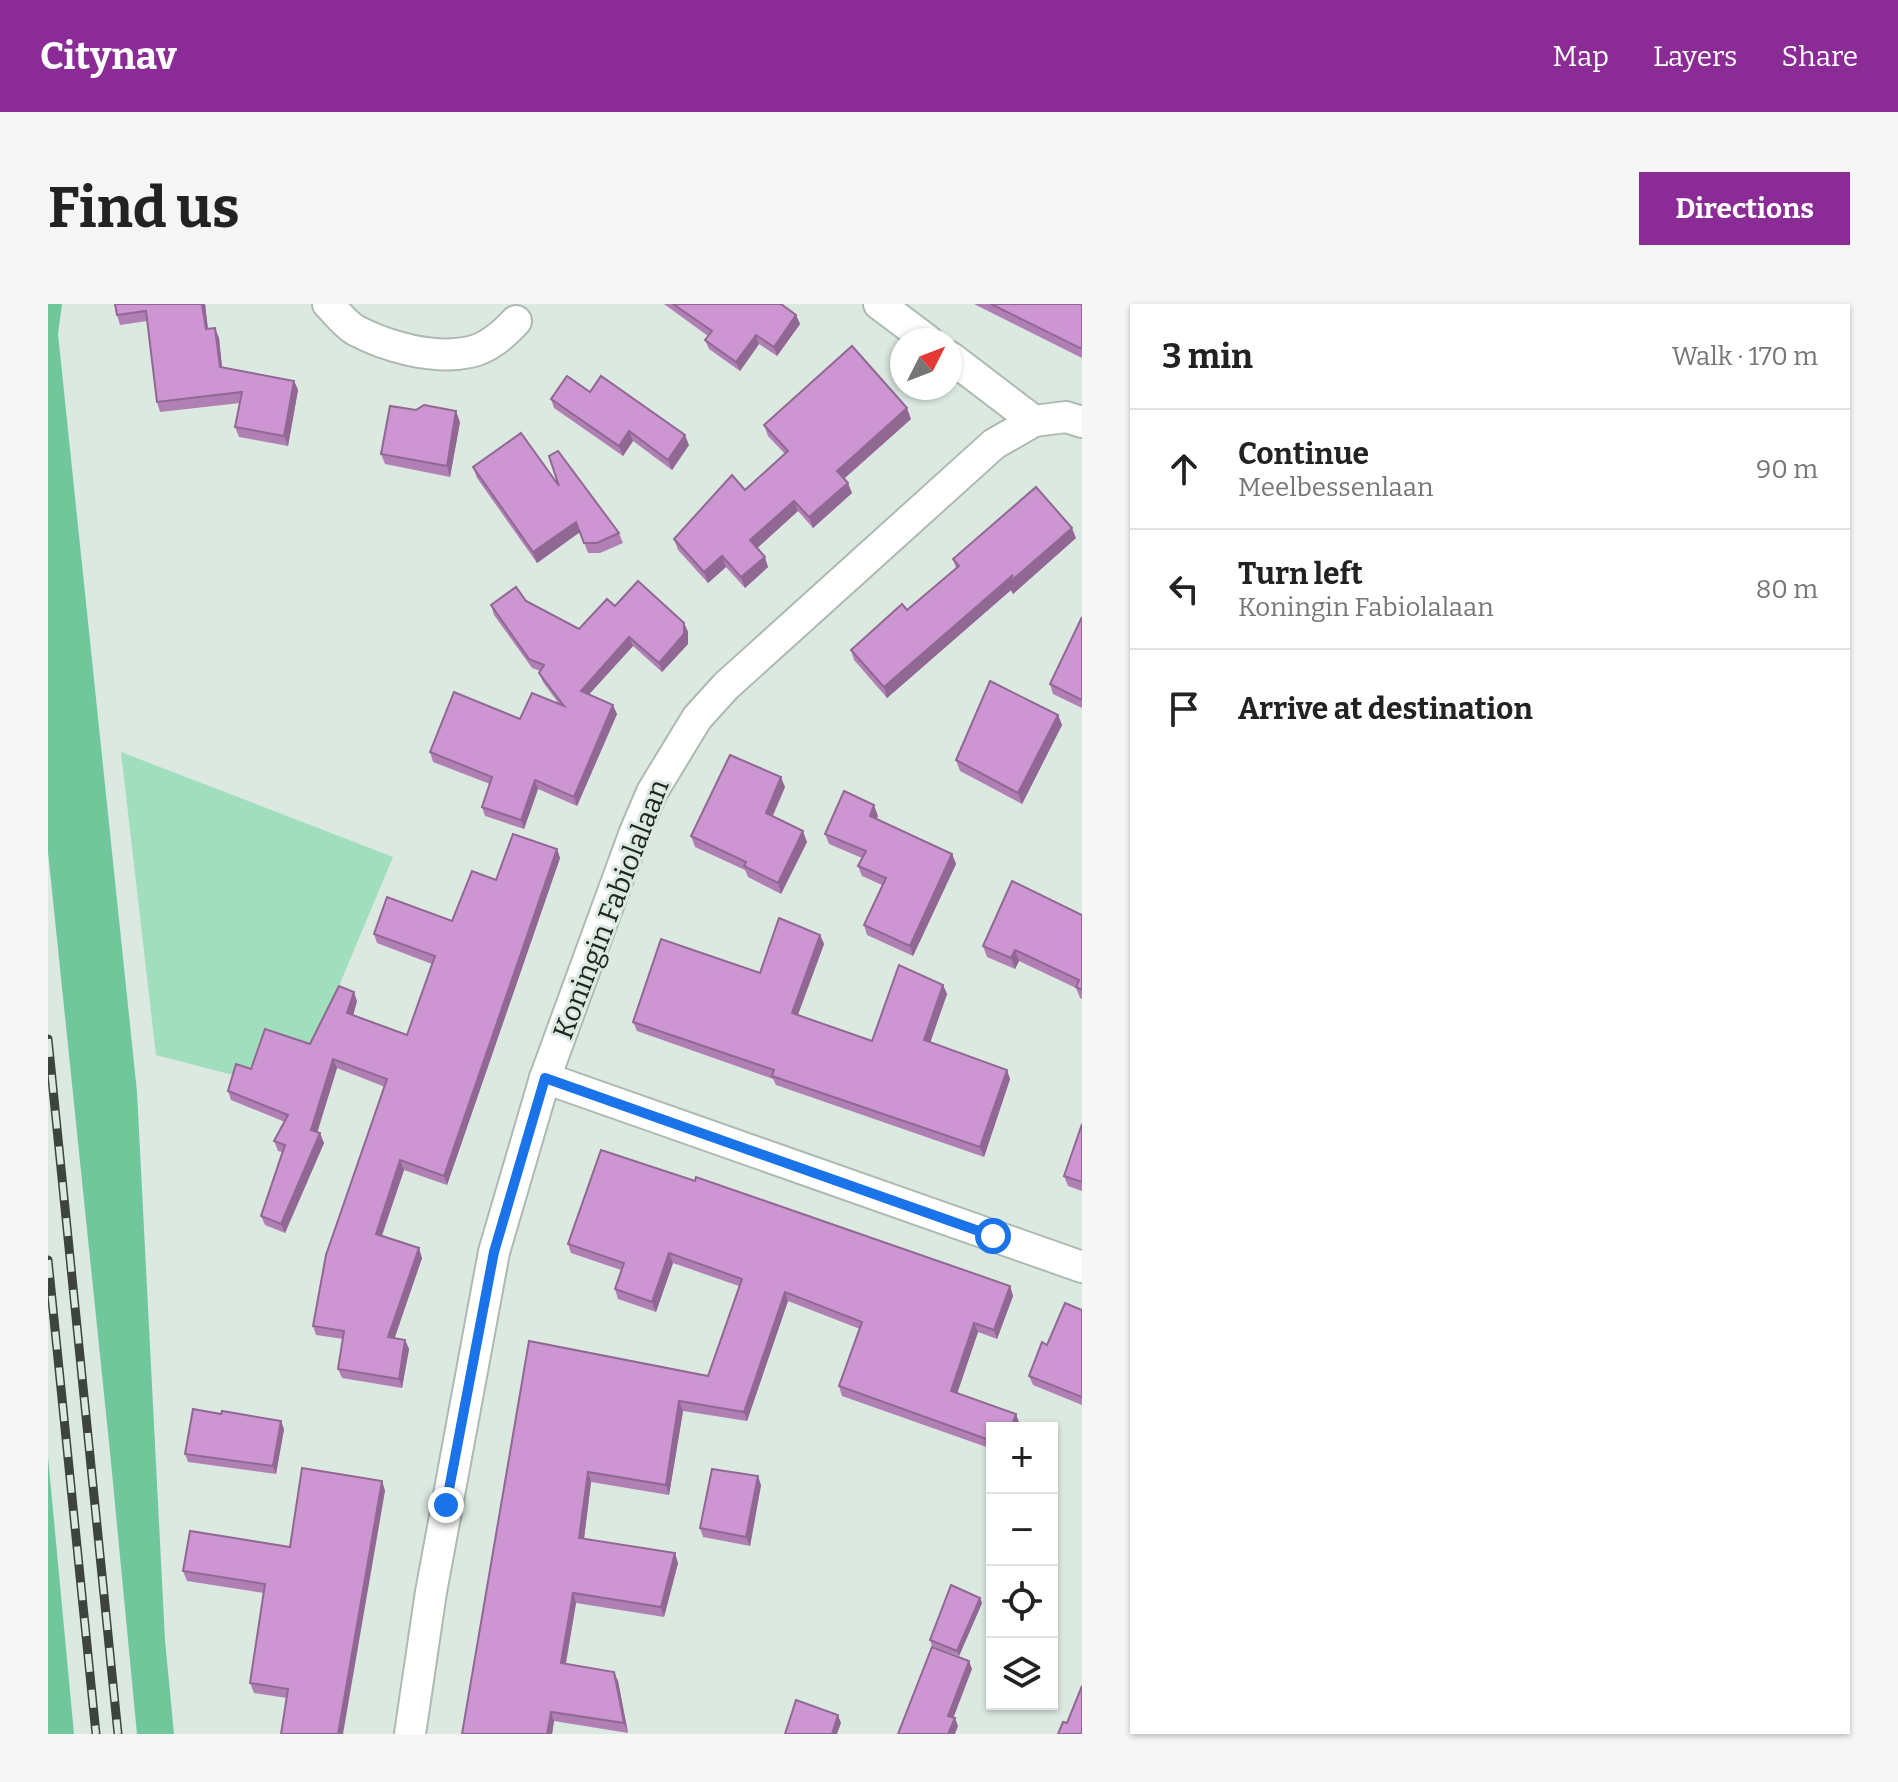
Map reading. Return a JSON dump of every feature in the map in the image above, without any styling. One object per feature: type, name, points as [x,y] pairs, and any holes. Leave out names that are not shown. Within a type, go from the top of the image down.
[{"type":"street","points":[[328,304],[353,329],[397,346],[435,354],[472,352],[501,337],[516,321]]},
{"type":"street","points":[[879,304],[911,328]]},
{"type":"street","points":[[962,366],[1034,421],[1066,417],[1082,422]]},
{"type":"street","name":"Koningin Fabiolalaan","points":[[410,1734],[436,1563],[491,1267],[545,1078],[652,792],[697,718],[726,686],[994,444],[1034,421]]},
{"type":"street","points":[[545,1078],[1082,1267]]},
{"type":"green space","points":[[48,304],[62,304],[58,334],[137,1092],[165,1640],[174,1734],[137,1734],[48,852]]},
{"type":"green space","points":[[121,752],[393,857],[295,1091],[156,1055]]},
{"type":"green space","points":[[48,1457],[74,1734],[48,1734]]},
{"type":"building","points":[[115,304],[202,304],[206,329],[215,328],[220,367],[294,381],[284,436],[235,427],[242,392],[157,402],[146,311],[117,315]]},
{"type":"building","points":[[673,304],[781,304],[796,315],[774,347],[756,335],[736,362],[705,340],[712,331]]},
{"type":"building","points":[[991,304],[1082,304],[1082,349]]},
{"type":"building","points":[[852,346],[890,389],[890,400],[900,400],[907,408],[837,471],[848,483],[809,517],[794,501],[750,540],[765,557],[741,577],[722,556],[704,572],[674,539],[732,475],[745,490],[788,451],[764,425]]},
{"type":"building","points":[[567,376],[590,392],[601,376],[685,435],[668,460],[629,431],[619,446],[551,399]]},
{"type":"building","points":[[424,405],[456,411],[447,466],[381,454],[390,406],[416,410]]},
{"type":"building","points":[[521,433],[559,486],[549,456],[558,451],[619,533],[597,543],[584,543],[576,522],[533,552],[473,467]]},
{"type":"building","points":[[1036,487],[1072,528],[884,687],[851,650],[902,604],[907,610],[959,566],[953,559]]},
{"type":"building","points":[[638,581],[684,623],[684,634],[659,663],[629,637],[581,691],[613,705],[574,797],[535,780],[521,820],[482,807],[492,777],[430,752],[454,692],[520,719],[532,693],[564,706],[539,673],[544,665],[529,659],[491,605],[516,587],[526,601],[579,629],[607,599],[615,606]]},
{"type":"building","points":[[1082,617],[1082,700],[1050,684]]},
{"type":"building","points":[[990,681],[1058,715],[1018,793],[956,760]]},
{"type":"building","points":[[730,755],[781,777],[766,813],[803,831],[778,883],[744,866],[746,862],[691,836]]},
{"type":"building","points":[[844,791],[874,805],[870,816],[952,854],[910,946],[864,925],[886,878],[858,866],[866,851],[825,834]]},
{"type":"building","points":[[513,834],[557,849],[444,1176],[400,1160],[376,1234],[419,1248],[388,1337],[405,1340],[399,1379],[338,1369],[344,1331],[313,1326],[326,1255],[387,1079],[333,1059],[311,1130],[320,1133],[281,1224],[261,1216],[285,1145],[274,1141],[288,1115],[228,1091],[236,1064],[251,1069],[265,1029],[310,1044],[339,986],[354,992],[347,1013],[407,1035],[435,956],[374,934],[387,897],[452,921],[472,871],[496,880]]},
{"type":"building","points":[[1012,881],[1082,915],[1082,990],[1076,987],[1079,980],[1015,950],[1011,958],[983,946]]},
{"type":"building","points":[[779,918],[820,935],[792,1013],[872,1041],[899,965],[943,985],[924,1040],[1007,1070],[980,1147],[772,1076],[774,1070],[633,1022],[661,939],[760,973]]},
{"type":"building","points":[[1082,1124],[1082,1182],[1064,1176]]},
{"type":"building","points":[[601,1150],[695,1181],[696,1177],[1010,1286],[994,1330],[974,1323],[951,1391],[1016,1414],[1013,1422],[986,1422],[986,1439],[839,1386],[862,1322],[785,1292],[744,1412],[679,1401],[666,1485],[588,1472],[579,1538],[675,1553],[661,1607],[573,1593],[561,1663],[614,1672],[624,1723],[551,1712],[547,1734],[462,1734],[529,1341],[708,1376],[742,1279],[669,1253],[652,1302],[615,1289],[624,1263],[568,1244]]},
{"type":"building","points":[[1065,1303],[1082,1310],[1082,1397],[1029,1376],[1042,1342],[1047,1345]]},
{"type":"building","points":[[193,1409],[281,1421],[273,1466],[185,1454]]},
{"type":"building","points":[[302,1468],[382,1481],[338,1734],[281,1734],[288,1689],[250,1683],[265,1584],[183,1571],[190,1531],[290,1547]]},
{"type":"building","points":[[712,1469],[758,1476],[746,1537],[700,1528]]},
{"type":"building","points":[[951,1585],[980,1598],[957,1651],[930,1640]]},
{"type":"building","points":[[932,1647],[969,1661],[948,1716],[955,1718],[948,1734],[898,1734]]},
{"type":"building","points":[[1082,1686],[1082,1734],[1058,1734],[1063,1722],[1067,1723]]},
{"type":"building","points":[[796,1700],[838,1715],[832,1734],[785,1734]]},
{"type":"railway","points":[[48,1039],[118,1734]]},
{"type":"railway","points":[[48,1260],[96,1734]]},
{"type":"route","points":[[446,1505],[494,1252],[545,1078],[993,1236]]}]
